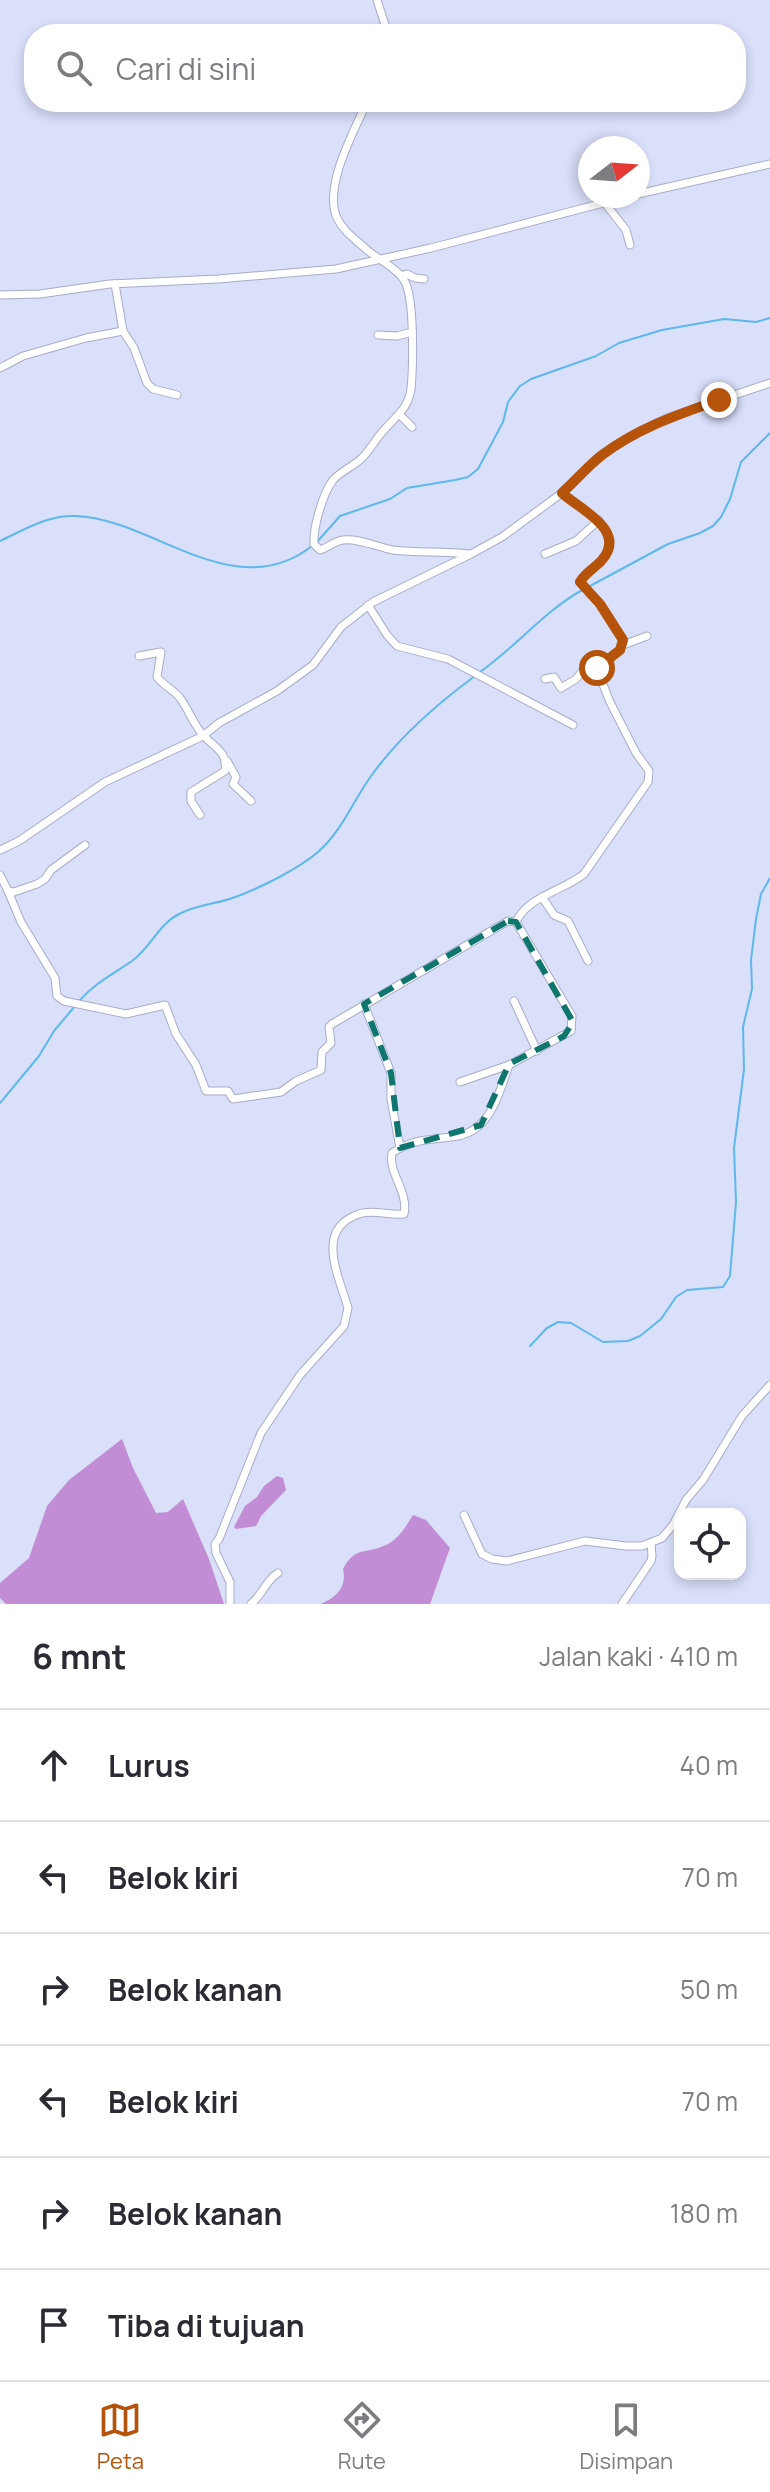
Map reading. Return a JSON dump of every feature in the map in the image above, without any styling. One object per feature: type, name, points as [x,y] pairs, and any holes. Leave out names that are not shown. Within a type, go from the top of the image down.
[{"type":"street","points":[[377,0],[385,24]]},
{"type":"street","points":[[363,112],[342,159],[333,199],[338,221],[377,259],[401,276],[407,285],[412,332],[410,392],[407,406],[400,415],[385,428],[361,459],[334,479],[316,521],[314,544],[320,550],[335,542],[348,540],[407,552],[471,554]]},
{"type":"street","points":[[650,191],[770,164]]},
{"type":"street","points":[[0,295],[336,269],[431,248],[581,208]]},
{"type":"street","points":[[609,208],[627,232],[630,245]]},
{"type":"street","points":[[401,276],[407,274],[424,279]]},
{"type":"street","points":[[115,284],[123,331],[134,348],[142,373],[150,387],[177,395]]},
{"type":"street","points":[[0,368],[23,356],[123,331]]},
{"type":"street","points":[[378,335],[397,336],[412,332]]},
{"type":"street","points":[[1,848],[19,841],[105,782],[203,736],[219,723],[301,675],[313,665],[341,627],[368,605],[502,537],[562,493],[599,457],[634,434],[667,418],[770,383]]},
{"type":"street","points":[[400,415],[412,427]]},
{"type":"street","points":[[562,493],[599,520],[606,532],[608,551],[580,582],[621,634],[623,645]]},
{"type":"street","points":[[545,554],[576,541],[599,520]]},
{"type":"street","points":[[368,605],[397,646],[448,659],[573,725]]},
{"type":"street","points":[[545,679],[554,677],[561,688],[564,687],[585,668],[597,668],[623,645],[647,636]]},
{"type":"street","points":[[139,656],[161,652],[157,677],[180,697],[203,736],[222,752],[236,777],[233,784],[251,801]]},
{"type":"street","points":[[516,922],[520,913],[542,897],[584,874],[650,776],[617,716],[597,668]]},
{"type":"street","points":[[200,815],[190,795],[194,789],[225,771],[222,752]]},
{"type":"street","points":[[8,891],[37,884],[85,845]]},
{"type":"street","points":[[0,875],[21,922],[55,978],[57,996],[64,1001],[126,1014],[165,1005],[176,1034],[196,1065],[206,1091],[227,1091],[233,1099],[281,1092],[296,1081],[321,1070],[322,1052],[331,1043],[329,1027],[508,921],[516,922]]},
{"type":"street","points":[[542,897],[554,915],[568,921],[588,961]]},
{"type":"street","points":[[460,1082],[509,1065],[571,1031],[573,1022],[562,997],[516,922]]},
{"type":"street","points":[[514,1001],[537,1051]]},
{"type":"street","points":[[364,1004],[391,1073],[392,1105],[400,1148]]},
{"type":"street","points":[[230,1604],[230,1582],[215,1544],[261,1433],[300,1375],[336,1336],[348,1318],[332,1252],[334,1234],[344,1223],[360,1214],[404,1214],[406,1202],[390,1157],[392,1153],[430,1138],[459,1136],[481,1125],[492,1110],[509,1065]]},
{"type":"street","points":[[464,1515],[482,1554],[503,1561],[585,1541],[626,1546],[651,1543],[662,1538],[673,1525],[742,1416],[770,1385]]},
{"type":"street","points":[[622,1604],[651,1561],[651,1543]]},
{"type":"street","points":[[251,1604],[262,1595],[271,1577],[278,1573]]},
{"type":"highlighted area","points":[[508,921],[516,922],[573,1022],[564,1036],[509,1064],[481,1125],[400,1148],[391,1073],[364,1004]]},
{"type":"shaded area","points":[[122,1439],[156,1513],[168,1512],[183,1499],[224,1604],[6,1604],[0,1598],[0,1583],[29,1558],[47,1506],[69,1480]]},
{"type":"shaded area","points":[[277,1476],[283,1478],[286,1490],[261,1516],[256,1526],[236,1529],[234,1527],[245,1506]]},
{"type":"shaded area","points":[[413,1515],[426,1520],[450,1548],[430,1604],[321,1604],[340,1591],[344,1581],[343,1569],[351,1557],[392,1542]]},
{"type":"waterway","points":[[317,542],[340,516],[390,499],[407,488],[468,477],[478,469],[503,422],[508,402],[520,386],[531,379],[596,356],[619,343],[662,330],[724,319],[756,322],[770,318]]},
{"type":"waterway","points":[[590,586],[668,544],[713,526],[730,499],[741,462],[770,433]]},
{"type":"waterway","points":[[0,541],[45,521],[75,516],[104,520],[223,564],[253,567],[283,562],[312,546]]},
{"type":"waterway","points":[[480,672],[556,608],[584,589]]},
{"type":"waterway","points":[[79,1001],[138,956],[172,918],[258,888],[318,852],[396,745],[475,676]]},
{"type":"waterway","points":[[530,1346],[547,1328],[558,1322],[571,1323],[603,1342],[628,1341],[640,1336],[661,1319],[676,1297],[687,1290],[723,1287],[730,1276],[736,1202],[734,1148],[744,1069],[743,1027],[752,989],[751,960],[756,919],[761,894],[770,878]]},
{"type":"waterway","points":[[0,1103],[75,1006]]},
{"type":"route","points":[[597,668],[620,650],[623,640],[600,604],[580,582],[603,560],[609,545],[599,520],[562,493],[599,457],[634,434],[667,418],[719,400]]}]
